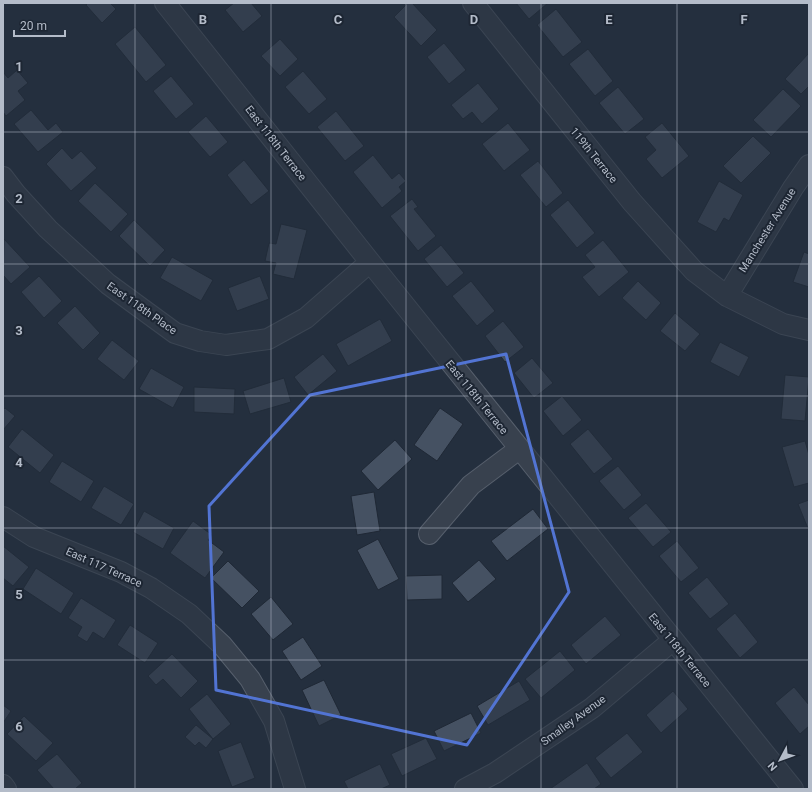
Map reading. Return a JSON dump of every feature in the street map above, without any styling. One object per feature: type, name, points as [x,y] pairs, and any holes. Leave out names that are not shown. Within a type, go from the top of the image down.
[{"type":"street","name":"East 118th Terrace","points":[[165,3],[519,449],[793,789]]},
{"type":"street","name":"119th Terrace","points":[[473,3],[632,202],[694,271],[727,296],[783,324],[809,330]]},
{"type":"street","name":"Manchester Avenue","points":[[727,296],[793,188],[809,165]]},
{"type":"street","name":"East 118th Place","points":[[3,177],[16,194],[48,229],[108,284],[175,332],[200,341],[226,345],[268,339],[306,318],[370,262]]},
{"type":"street","points":[[429,534],[471,485],[519,449]]},
{"type":"street","name":"East 117 Terrace","points":[[3,517],[34,537],[121,572],[151,588],[189,614],[222,645],[250,679],[274,721],[295,789]]},
{"type":"street","name":"Smalley Avenue","points":[[465,789],[495,774],[592,708],[673,640]]},
{"type":"street","points":[[3,785],[6,789]]},
{"type":"highlighted area","points":[[506,354],[569,592],[467,745],[216,690],[209,506],[310,395]]},
{"type":"building","points":[[88,3],[110,3],[116,9],[102,23],[86,5]]},
{"type":"building","points":[[234,3],[251,3],[262,16],[243,32],[225,10]]},
{"type":"building","points":[[408,3],[412,3],[437,30],[421,46],[394,17]]},
{"type":"building","points":[[516,3],[548,3],[529,19]]},
{"type":"building","points":[[556,9],[582,42],[563,57],[537,25]]},
{"type":"building","points":[[135,27],[166,65],[146,82],[115,44]]},
{"type":"building","points":[[280,39],[298,59],[280,76],[261,56]]},
{"type":"building","points":[[444,43],[466,70],[449,84],[427,57]]},
{"type":"building","points":[[588,49],[613,81],[595,96],[569,64]]},
{"type":"building","points":[[809,53],[809,86],[801,94],[785,79]]},
{"type":"building","points":[[17,70],[28,83],[18,91],[25,100],[6,116],[3,112],[3,72],[8,78]]},
{"type":"building","points":[[303,71],[327,99],[309,114],[285,87]]},
{"type":"building","points":[[171,76],[194,104],[176,119],[153,91]]},
{"type":"building","points":[[478,83],[499,109],[482,124],[472,112],[463,119],[451,105]]},
{"type":"building","points":[[618,87],[644,119],[625,134],[599,103]]},
{"type":"building","points":[[783,89],[801,106],[771,137],[753,120]]},
{"type":"building","points":[[31,110],[48,130],[56,123],[63,132],[38,152],[14,124]]},
{"type":"building","points":[[336,111],[364,146],[345,161],[317,127]]},
{"type":"building","points":[[206,116],[228,142],[210,157],[188,132]]},
{"type":"building","points":[[508,123],[530,150],[504,171],[482,144]]},
{"type":"building","points":[[662,123],[689,156],[662,178],[646,159],[656,150],[645,137]]},
{"type":"building","points":[[753,136],[771,153],[741,183],[723,166]]},
{"type":"building","points":[[62,148],[72,159],[81,151],[97,168],[71,191],[46,164]]},
{"type":"building","points":[[373,155],[392,179],[399,173],[406,181],[399,187],[402,191],[382,208],[353,172]]},
{"type":"building","points":[[244,160],[269,191],[251,205],[227,175]]},
{"type":"building","points":[[538,161],[563,193],[546,207],[520,175]]},
{"type":"building","points":[[719,181],[743,195],[729,221],[724,218],[716,232],[697,222]]},
{"type":"building","points":[[95,183],[128,214],[111,232],[78,201]]},
{"type":"building","points":[[412,199],[418,207],[414,209],[436,236],[418,251],[390,216]]},
{"type":"building","points":[[568,200],[595,233],[577,248],[550,215]]},
{"type":"building","points":[[134,220],[165,250],[150,266],[119,236]]},
{"type":"building","points":[[281,224],[307,230],[294,279],[273,274],[276,263],[265,261],[269,243],[276,244]]},
{"type":"building","points":[[4,239],[30,267],[11,284],[3,275]]},
{"type":"building","points":[[603,240],[629,272],[599,297],[582,277],[595,267],[585,255]]},
{"type":"building","points":[[441,245],[464,273],[447,287],[424,259]]},
{"type":"building","points":[[804,252],[809,254],[809,287],[793,282]]},
{"type":"building","points":[[172,257],[213,280],[201,301],[160,278]]},
{"type":"building","points":[[39,276],[62,301],[44,318],[21,292]]},
{"type":"building","points":[[260,276],[269,299],[237,311],[228,288]]},
{"type":"building","points":[[471,281],[495,311],[477,326],[452,296]]},
{"type":"building","points":[[638,281],[661,303],[646,320],[622,298]]},
{"type":"building","points":[[75,306],[100,333],[83,350],[57,323]]},
{"type":"building","points":[[675,313],[700,334],[685,351],[660,331]]},
{"type":"building","points":[[380,319],[392,341],[348,366],[336,344]]},
{"type":"building","points":[[503,321],[524,347],[505,362],[485,336]]},
{"type":"building","points":[[112,340],[139,361],[124,380],[97,359]]},
{"type":"building","points":[[720,342],[749,357],[739,377],[710,362]]},
{"type":"building","points":[[323,354],[337,371],[308,395],[294,377]]},
{"type":"building","points":[[532,358],[553,383],[534,398],[514,373]]},
{"type":"building","points":[[151,368],[184,387],[173,408],[139,389]]},
{"type":"building","points":[[785,375],[809,377],[805,421],[781,419]]},
{"type":"building","points":[[284,378],[291,402],[250,414],[243,391]]},
{"type":"building","points":[[194,387],[235,389],[234,414],[194,412]]},
{"type":"building","points":[[562,396],[582,420],[563,436],[543,411]]},
{"type":"building","points":[[5,408],[15,416],[3,430],[3,410]]},
{"type":"building","points":[[440,408],[463,424],[437,461],[414,445]]},
{"type":"building","points":[[22,429],[54,455],[40,473],[8,447]]},
{"type":"building","points":[[588,429],[613,459],[594,474],[570,444]]},
{"type":"building","points":[[395,440],[412,459],[378,490],[361,471]]},
{"type":"building","points":[[805,441],[809,455],[809,483],[794,487],[782,447]]},
{"type":"building","points":[[62,461],[94,481],[81,502],[49,482]]},
{"type":"building","points":[[618,466],[642,495],[624,510],[599,481]]},
{"type":"building","points":[[104,486],[134,504],[121,525],[91,508]]},
{"type":"building","points":[[374,492],[380,531],[357,535],[351,496]]},
{"type":"building","points":[[809,500],[809,531],[798,504]]},
{"type":"building","points":[[646,503],[671,532],[653,547],[628,518]]},
{"type":"building","points":[[533,509],[548,529],[507,561],[491,541]]},
{"type":"building","points":[[144,511],[174,528],[163,549],[133,532]]},
{"type":"building","points":[[193,521],[212,535],[208,540],[224,552],[205,578],[170,553]]},
{"type":"building","points":[[378,539],[399,579],[378,590],[357,550]]},
{"type":"building","points":[[677,541],[699,568],[681,582],[659,556]]},
{"type":"building","points":[[3,546],[29,567],[13,586],[3,578]]},
{"type":"building","points":[[479,560],[496,579],[468,602],[452,583]]},
{"type":"building","points":[[228,561],[259,591],[242,608],[211,578]]},
{"type":"building","points":[[36,568],[74,593],[61,614],[23,589]]},
{"type":"building","points":[[442,575],[442,599],[407,600],[406,576]]},
{"type":"building","points":[[707,577],[729,604],[710,619],[688,593]]},
{"type":"building","points":[[271,597],[293,624],[273,640],[251,614]]},
{"type":"building","points":[[81,598],[116,620],[104,639],[93,632],[87,642],[77,636],[82,627],[68,618]]},
{"type":"building","points":[[735,613],[758,642],[740,658],[716,629]]},
{"type":"building","points":[[605,616],[621,635],[586,664],[571,645]]},
{"type":"building","points":[[130,625],[158,643],[145,663],[117,645]]},
{"type":"building","points":[[303,637],[322,666],[301,680],[282,651]]},
{"type":"building","points":[[560,651],[575,670],[541,698],[525,679]]},
{"type":"building","points":[[172,654],[198,681],[181,698],[163,679],[156,685],[148,676]]},
{"type":"building","points":[[324,680],[341,715],[319,726],[302,690]]},
{"type":"building","points":[[519,681],[530,700],[488,725],[477,706]]},
{"type":"building","points":[[794,687],[809,705],[809,726],[800,734],[775,703]]},
{"type":"building","points":[[673,691],[688,709],[661,733],[646,715]]},
{"type":"building","points":[[207,694],[231,724],[213,739],[189,709]]},
{"type":"building","points":[[3,705],[11,711],[3,723]]},
{"type":"building","points":[[471,713],[481,733],[444,751],[434,731]]},
{"type":"building","points":[[24,716],[53,743],[36,761],[7,734]]},
{"type":"building","points":[[196,725],[213,739],[206,748],[199,742],[195,746],[185,737]]},
{"type":"building","points":[[627,733],[643,752],[611,778],[595,758]]},
{"type":"building","points":[[426,738],[437,759],[402,776],[391,754]]},
{"type":"building","points":[[241,742],[255,778],[232,787],[218,751]]},
{"type":"building","points":[[57,754],[82,783],[75,789],[54,789],[37,770]]},
{"type":"building","points":[[587,763],[601,784],[594,789],[550,789]]},
{"type":"building","points":[[380,764],[390,785],[381,789],[348,789],[344,781]]}]
